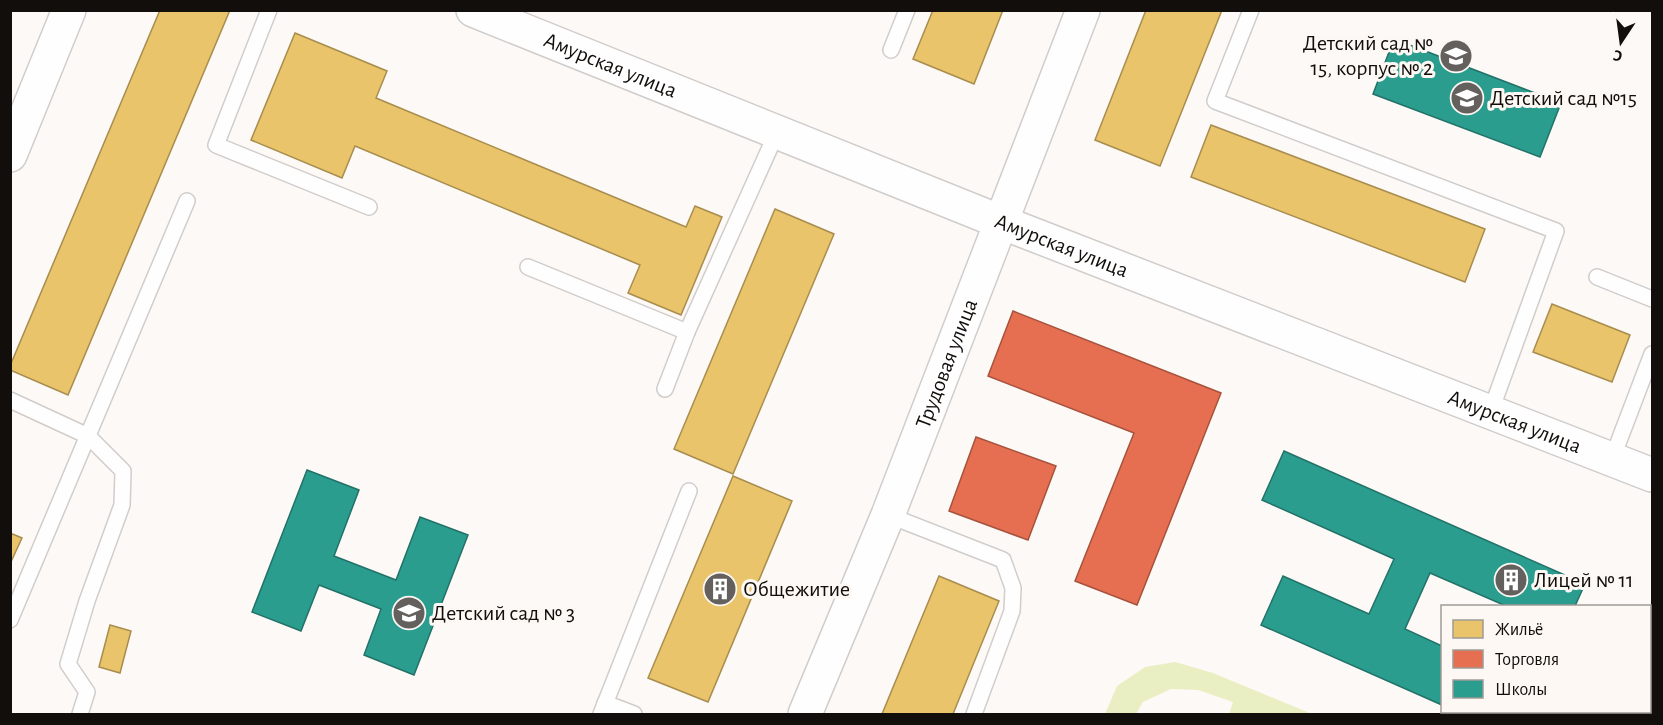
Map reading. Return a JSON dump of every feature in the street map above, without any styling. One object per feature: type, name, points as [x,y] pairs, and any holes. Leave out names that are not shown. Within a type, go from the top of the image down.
[{"type":"street","points":[[10,155],[25,105],[69,10]]},
{"type":"street","name":"Амурская улица","points":[[473,10],[1001,222],[1653,475]]},
{"type":"street","name":"Трудовая улица","points":[[805,714],[888,515],[1083,10]]},
{"type":"lane","points":[[269,10],[216,146],[369,207]]},
{"type":"lane","points":[[891,50],[907,10]]},
{"type":"lane","points":[[1251,10],[1215,101],[1556,231],[1490,413]]},
{"type":"lane","points":[[665,389],[687,332],[777,132]]},
{"type":"lane","points":[[10,620],[187,201]]},
{"type":"lane","points":[[528,267],[687,332]]},
{"type":"lane","points":[[1597,277],[1653,299]]},
{"type":"lane","points":[[1612,459],[1653,354]]},
{"type":"lane","points":[[10,400],[88,436],[123,471],[122,505],[87,601],[68,664],[87,692],[80,714]]},
{"type":"lane","points":[[634,714],[603,709],[689,491]]},
{"type":"lane","points":[[888,515],[1003,560],[1013,588],[1012,611],[974,714]]},
{"type":"green space","points":[[1175,662],[1213,673],[1312,714],[1229,714],[1233,702],[1198,690],[1171,689],[1143,702],[1136,714],[1105,714],[1117,686],[1145,667]]},
{"type":"building: Жильё","points":[[160,10],[230,10],[68,395],[10,370],[10,366]]},
{"type":"building: Жильё","points":[[933,10],[1003,10],[974,84],[913,59]]},
{"type":"building: Жильё","points":[[1146,10],[1222,10],[1160,166],[1095,140]]},
{"type":"building: Жильё","points":[[295,33],[387,71],[376,98],[686,227],[695,206],[722,217],[681,315],[628,293],[640,265],[355,146],[342,178],[251,140]]},
{"type":"building: Жильё","points":[[1211,125],[1485,229],[1465,282],[1191,177]]},
{"type":"building: Жильё","points":[[775,209],[834,234],[733,474],[674,449]]},
{"type":"building: Жильё","points":[[1552,304],[1630,335],[1612,382],[1533,352]]},
{"type":"building: Жильё","name":"Общежитие","points":[[733,476],[792,501],[708,702],[648,678]]},
{"type":"building: Жильё","points":[[10,533],[22,538],[10,564]]},
{"type":"building: Жильё","points":[[939,576],[999,601],[953,714],[882,714]]},
{"type":"building: Жильё","points":[[110,625],[131,631],[120,673],[99,667]]},
{"type":"building: Торговля","points":[[1013,311],[1221,393],[1137,605],[1075,581],[1134,433],[988,376]]},
{"type":"building: Торговля","points":[[976,437],[1056,466],[1028,540],[949,511]]},
{"type":"building: Школы","name":"Детский сад №15","points":[[1394,39],[1561,103],[1540,157],[1373,94]]},
{"type":"building: Школы","name":"Лицей № 11","points":[[1284,451],[1585,584],[1575,605],[1504,605],[1430,573],[1405,629],[1441,646],[1441,705],[1261,625],[1283,576],[1369,614],[1394,559],[1262,500]]},
{"type":"building: Школы","points":[[307,470],[359,490],[334,556],[396,580],[420,517],[468,535],[414,675],[364,655],[381,609],[319,585],[301,631],[252,612]]},
{"type":"place","name":"Детский сад № 15, корпус № 2","points":[[1456,56]]},
{"type":"place","name":"Детский сад №15","points":[[1467,98]]},
{"type":"place","name":"Лицей № 11","points":[[1511,580]]},
{"type":"place","name":"Общежитие","points":[[720,589]]},
{"type":"place","name":"Детский сад № 3","points":[[409,613]]}]
